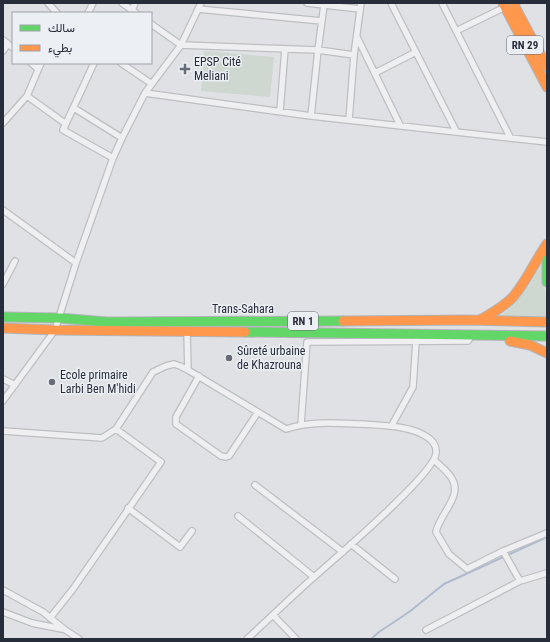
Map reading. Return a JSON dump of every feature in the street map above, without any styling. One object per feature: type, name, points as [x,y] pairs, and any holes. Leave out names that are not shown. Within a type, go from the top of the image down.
[{"type":"highway","name":"RN 29","points":[[515,3],[525,27],[547,67]]},
{"type":"highway","name":"RN 29","points":[[504,5],[547,87]]},
{"type":"highway","points":[[479,321],[502,307],[512,297],[547,244]]},
{"type":"highway","points":[[547,258],[547,282]]},
{"type":"highway","name":"RN 1","points":[[3,317],[59,318]]},
{"type":"highway","name":"Trans-Sahara","points":[[59,318],[107,322],[547,322]]},
{"type":"highway","name":"RN 1","points":[[3,328],[187,332],[547,336]]},
{"type":"highway","points":[[474,336],[522,342],[547,353]]},
{"type":"street","points":[[48,3],[56,12]]},
{"type":"street","points":[[88,12],[93,3]]},
{"type":"street","points":[[122,3],[133,12],[135,3]]},
{"type":"street","points":[[3,401],[54,330],[113,158],[145,93],[181,45],[201,3]]},
{"type":"street","points":[[307,3],[360,6],[354,55],[349,120]]},
{"type":"street","points":[[391,3],[456,131]]},
{"type":"street","points":[[442,3],[510,137]]},
{"type":"street","points":[[311,116],[324,5]]},
{"type":"street","points":[[456,31],[504,5]]},
{"type":"street","points":[[198,9],[322,21]]},
{"type":"street","points":[[152,25],[181,45],[318,50],[354,55]]},
{"type":"street","points":[[357,37],[400,125]]},
{"type":"street","points":[[3,40],[11,46],[3,51]]},
{"type":"street","points":[[280,112],[285,49]]},
{"type":"street","points":[[375,73],[416,52]]},
{"type":"street","points":[[94,64],[63,130],[113,158]]},
{"type":"street","points":[[122,64],[152,84]]},
{"type":"street","points":[[3,123],[26,96],[39,66]]},
{"type":"street","points":[[145,93],[311,116],[547,142]]},
{"type":"street","points":[[26,96],[66,124]]},
{"type":"street","points":[[74,108],[122,138]]},
{"type":"street","points":[[3,210],[76,263]]},
{"type":"street","points":[[3,284],[15,261]]},
{"type":"street","points":[[187,332],[188,370]]},
{"type":"street","points":[[301,424],[307,342],[468,341],[474,336]]},
{"type":"street","points":[[392,425],[413,387],[416,341]]},
{"type":"street","points":[[3,431],[102,438],[116,429],[153,372],[174,364],[199,376],[286,429],[301,424],[325,422],[392,425],[418,431],[430,439],[437,452],[430,467],[406,493],[247,639]]},
{"type":"street","points":[[199,376],[176,417],[176,424],[221,456],[229,456],[258,412]]},
{"type":"street","points":[[3,379],[15,385]]},
{"type":"street","points":[[50,618],[77,583],[161,462],[116,429]]},
{"type":"street","points":[[434,460],[452,478],[456,488],[436,532],[449,554],[468,569],[503,551],[547,533]]},
{"type":"street","points":[[255,485],[343,552]]},
{"type":"street","points":[[128,508],[180,547],[192,530]]},
{"type":"street","points":[[238,516],[314,577]]},
{"type":"street","points":[[351,544],[395,578]]},
{"type":"street","points":[[503,551],[520,581]]},
{"type":"street","points":[[426,630],[520,581],[547,573]]},
{"type":"street","points":[[3,590],[44,612],[64,629],[80,639]]},
{"type":"street","points":[[3,612],[32,624],[64,629]]},
{"type":"street","points":[[273,616],[296,639]]},
{"type":"shaded area","points":[[204,51],[274,57],[270,97],[201,91]]},
{"type":"shaded area","points":[[547,255],[542,282],[547,296],[547,318],[495,319],[519,299]]},
{"type":"waterway","points":[[371,639],[409,612],[444,584],[547,537]]},
{"type":"traffic: fast","points":[[547,258],[547,282]]},
{"type":"traffic: fast","points":[[3,317],[59,318],[107,322],[343,321]]},
{"type":"traffic: fast","points":[[245,332],[547,336]]},
{"type":"traffic: slow","points":[[503,3],[547,87]]},
{"type":"traffic: slow","points":[[515,3],[515,7],[547,67]]},
{"type":"traffic: slow","points":[[480,320],[502,307],[513,297],[523,284],[547,244]]},
{"type":"traffic: slow","points":[[343,321],[466,320],[547,322]]},
{"type":"traffic: slow","points":[[3,328],[245,332]]},
{"type":"traffic: slow","points":[[510,341],[530,345],[547,353]]},
{"type":"place","name":"EPSP Cité Meliani","points":[[185,69]]},
{"type":"place","name":"Sûreté urbaine de Khazrouna","points":[[229,358]]},
{"type":"place","name":"Ecole primaire Larbi Ben M'hidi","points":[[52,382]]}]
